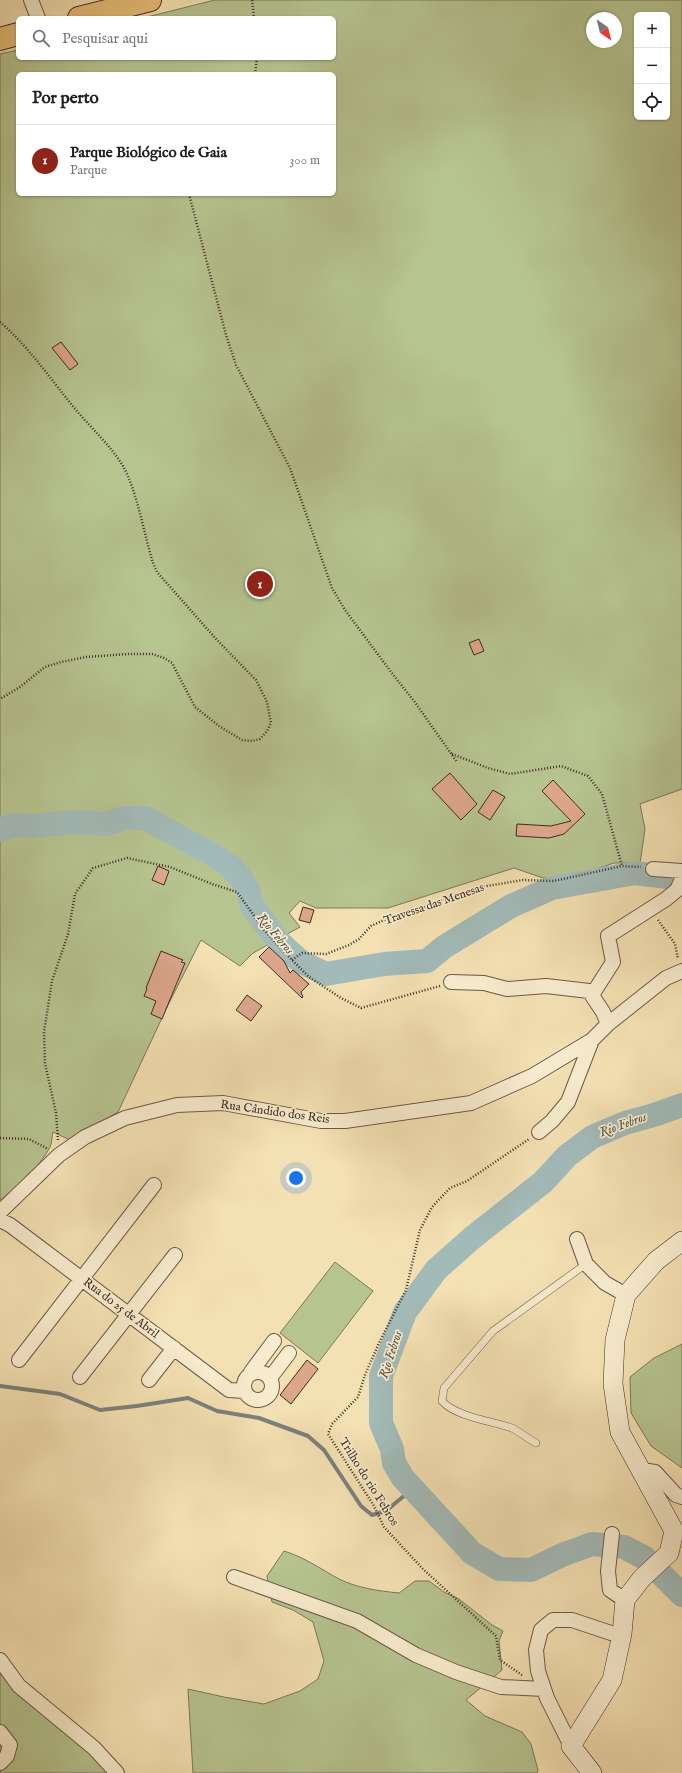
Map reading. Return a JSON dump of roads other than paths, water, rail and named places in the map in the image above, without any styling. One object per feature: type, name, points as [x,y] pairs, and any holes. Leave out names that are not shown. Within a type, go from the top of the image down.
[{"type":"main road","points":[[87,16],[150,0]]},
{"type":"main road","points":[[0,39],[16,35]]},
{"type":"street","points":[[31,0],[37,16]]},
{"type":"street","points":[[653,869],[682,871]]},
{"type":"street","points":[[592,995],[613,962],[608,936],[650,909],[679,885]]},
{"type":"street","name":"Rua Cândido dos Reis","points":[[0,1212],[60,1155],[85,1136],[125,1118],[177,1105],[223,1104],[321,1121],[345,1121],[471,1103],[532,1076],[592,1040],[608,1024],[666,978],[682,971]]},
{"type":"street","points":[[451,982],[484,983],[507,989],[553,986],[589,992],[603,1012],[608,1024]]},
{"type":"street","name":"Rua Cândido dos Reis","points":[[539,1132],[568,1102],[592,1040]]},
{"type":"street","points":[[19,1360],[154,1186]]},
{"type":"street","name":"Rua do 25 de Abril","points":[[0,1220],[10,1225],[82,1278],[229,1390],[244,1392],[251,1399],[264,1400],[272,1389],[270,1378],[289,1353]]},
{"type":"street","points":[[577,1239],[586,1264],[605,1283],[626,1295]]},
{"type":"street","points":[[571,1746],[612,1680],[622,1634],[625,1600],[642,1578],[669,1553],[674,1531],[620,1432],[613,1384],[616,1340],[626,1295],[656,1261],[682,1241]]},
{"type":"street","points":[[80,1376],[175,1255]]},
{"type":"street","points":[[244,1392],[244,1381],[274,1341]]},
{"type":"street","points":[[148,1380],[174,1348]]},
{"type":"street","points":[[251,1372],[263,1372],[270,1378]]},
{"type":"street","points":[[642,1470],[655,1472],[676,1495],[682,1497]]},
{"type":"street","points":[[611,1542],[608,1571],[610,1590],[625,1600]]},
{"type":"street","points":[[234,1577],[358,1621],[416,1655],[456,1672],[501,1687],[544,1689]]},
{"type":"street","points":[[592,1773],[571,1746],[544,1689],[538,1671],[536,1650],[541,1630],[553,1620],[572,1620],[611,1633],[622,1634]]},
{"type":"street","points":[[0,1660],[19,1686],[94,1748],[117,1773]]},
{"type":"street","points":[[0,1732],[10,1745],[7,1756],[0,1763]]},
{"type":"lane","points":[[536,1444],[513,1429],[458,1412],[446,1406],[442,1401],[444,1388],[493,1331],[586,1264]]},
{"type":"waterway","name":"Rio Febros","points":[[0,830],[14,825],[30,826],[77,822],[106,824],[124,818],[145,818],[215,856],[230,866],[241,878],[248,890],[252,906],[280,943],[301,962],[326,974],[384,964],[427,961],[444,947],[511,906],[552,888],[635,873],[676,878],[679,881]]},
{"type":"waterway","name":"Rio Febros","points":[[682,1105],[625,1123],[592,1137],[567,1156],[543,1182],[472,1238],[436,1270],[405,1312],[381,1376],[381,1423],[392,1449],[394,1463],[403,1478],[472,1553],[499,1569],[531,1570],[562,1555],[592,1544],[624,1547],[645,1558],[682,1595]]},
{"type":"waterway","points":[[0,1386],[60,1394],[100,1410],[188,1398],[217,1411],[259,1418],[308,1436],[324,1450],[361,1506],[372,1515],[386,1511],[405,1495],[415,1492]]},
{"type":"place","name":"Parque Biológico de Gaia","points":[[260,584]]}]
